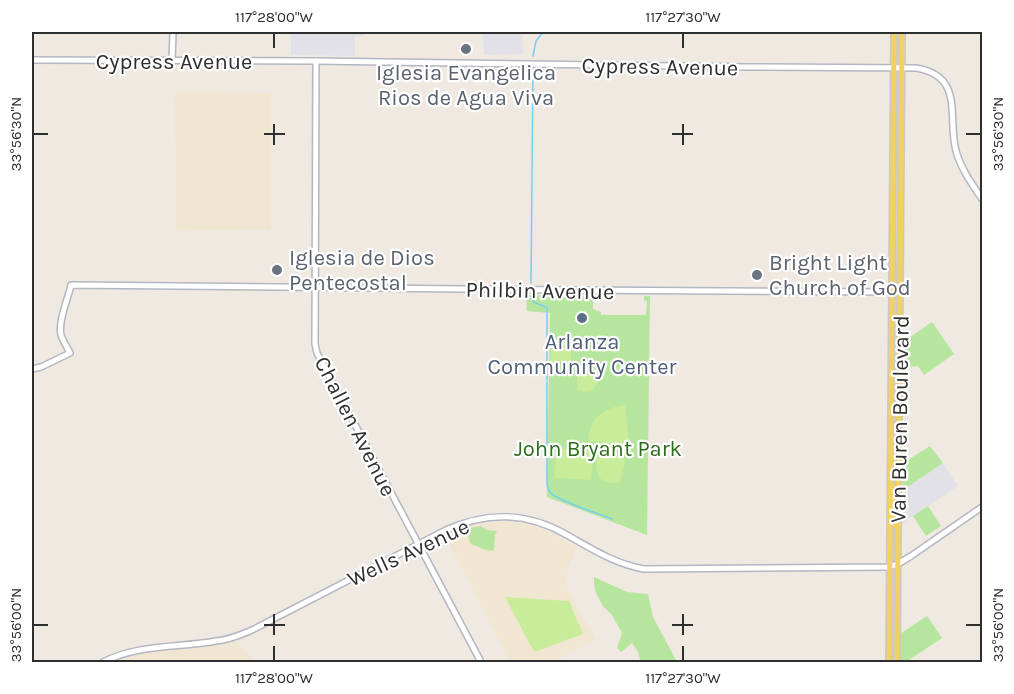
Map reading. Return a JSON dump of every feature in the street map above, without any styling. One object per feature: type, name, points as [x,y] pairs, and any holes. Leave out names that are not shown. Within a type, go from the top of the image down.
[{"type":"main road","name":"Van Buren Boulevard","points":[[890,663],[894,32]]},
{"type":"main road","name":"Van Buren Boulevard","points":[[897,663],[902,32]]},
{"type":"main road","points":[[892,177],[901,177]]},
{"type":"main road","points":[[890,482],[894,490],[894,520],[898,530]]},
{"type":"street","points":[[172,61],[173,32]]},
{"type":"street","name":"Cypress Avenue","points":[[32,60],[916,68],[934,74],[948,88],[956,153],[982,199]]},
{"type":"street","name":"Challen Avenue","points":[[316,61],[315,344],[317,353],[481,663]]},
{"type":"street","name":"Philbin Avenue","points":[[32,369],[70,353],[61,328],[71,285],[900,292]]},
{"type":"street","name":"Wells Avenue","points":[[103,663],[120,654],[137,650],[236,637],[458,524],[473,520],[507,517],[546,524],[617,562],[629,567],[644,569],[889,567],[898,564],[982,507]]},
{"type":"shaded area","points":[[291,32],[364,32],[364,36],[355,37],[355,56],[291,55]]},
{"type":"shaded area","points":[[483,32],[525,32],[522,34],[523,54],[484,55]]},
{"type":"shaded area","points":[[175,92],[271,93],[271,230],[176,231]]},
{"type":"shaded area","points":[[943,463],[958,486],[902,524],[902,491]]},
{"type":"shaded area","points":[[481,523],[526,524],[550,532],[577,548],[568,567],[566,586],[596,640],[552,662],[510,662],[445,536]]},
{"type":"shaded area","points":[[235,641],[254,662],[112,662],[146,653],[197,648]]},
{"type":"green space","name":"John Bryant Park","points":[[526,295],[596,296],[593,309],[601,312],[601,315],[646,315],[647,301],[644,300],[644,296],[650,296],[647,535],[547,497],[550,313],[527,311]]},
{"type":"green space","points":[[932,322],[954,354],[924,375],[918,366],[903,368],[903,342]]},
{"type":"green space","points":[[551,342],[571,342],[571,362],[551,362]]},
{"type":"green space","points":[[580,372],[597,372],[597,384],[592,391],[577,390],[577,376]]},
{"type":"green space","points":[[625,405],[629,441],[625,445],[588,441],[592,426],[599,416],[617,406]]},
{"type":"green space","points":[[930,446],[943,463],[903,490],[903,463]]},
{"type":"green space","points":[[556,448],[594,451],[591,480],[554,478]]},
{"type":"green space","points":[[597,456],[623,457],[625,463],[620,483],[602,480],[598,474]]},
{"type":"green space","points":[[928,506],[941,526],[926,536],[913,516]]},
{"type":"green space","points":[[480,526],[487,530],[497,531],[494,551],[471,544],[465,529]]},
{"type":"green space","points":[[594,577],[627,592],[648,594],[653,617],[677,662],[641,662],[632,643],[621,652],[617,648],[622,633],[597,595]]},
{"type":"green space","points":[[505,597],[569,601],[583,634],[534,652]]},
{"type":"green space","points":[[927,616],[942,638],[906,662],[900,662],[900,634]]},
{"type":"waterway","points":[[533,56],[536,41],[543,32]]},
{"type":"waterway","points":[[531,283],[533,73]]},
{"type":"waterway","points":[[530,296],[535,303],[547,308],[547,380]]},
{"type":"waterway","points":[[547,382],[547,481],[549,490],[562,500],[612,519]]},
{"type":"place","name":"Iglesia Evangelica Rios de Agua Viva","points":[[466,49]]},
{"type":"place","name":"Iglesia de Dios Pentecostal","points":[[277,270]]},
{"type":"place","name":"Bright Light Church of God","points":[[757,275]]},
{"type":"place","name":"Arlanza Community Center","points":[[582,318]]}]
